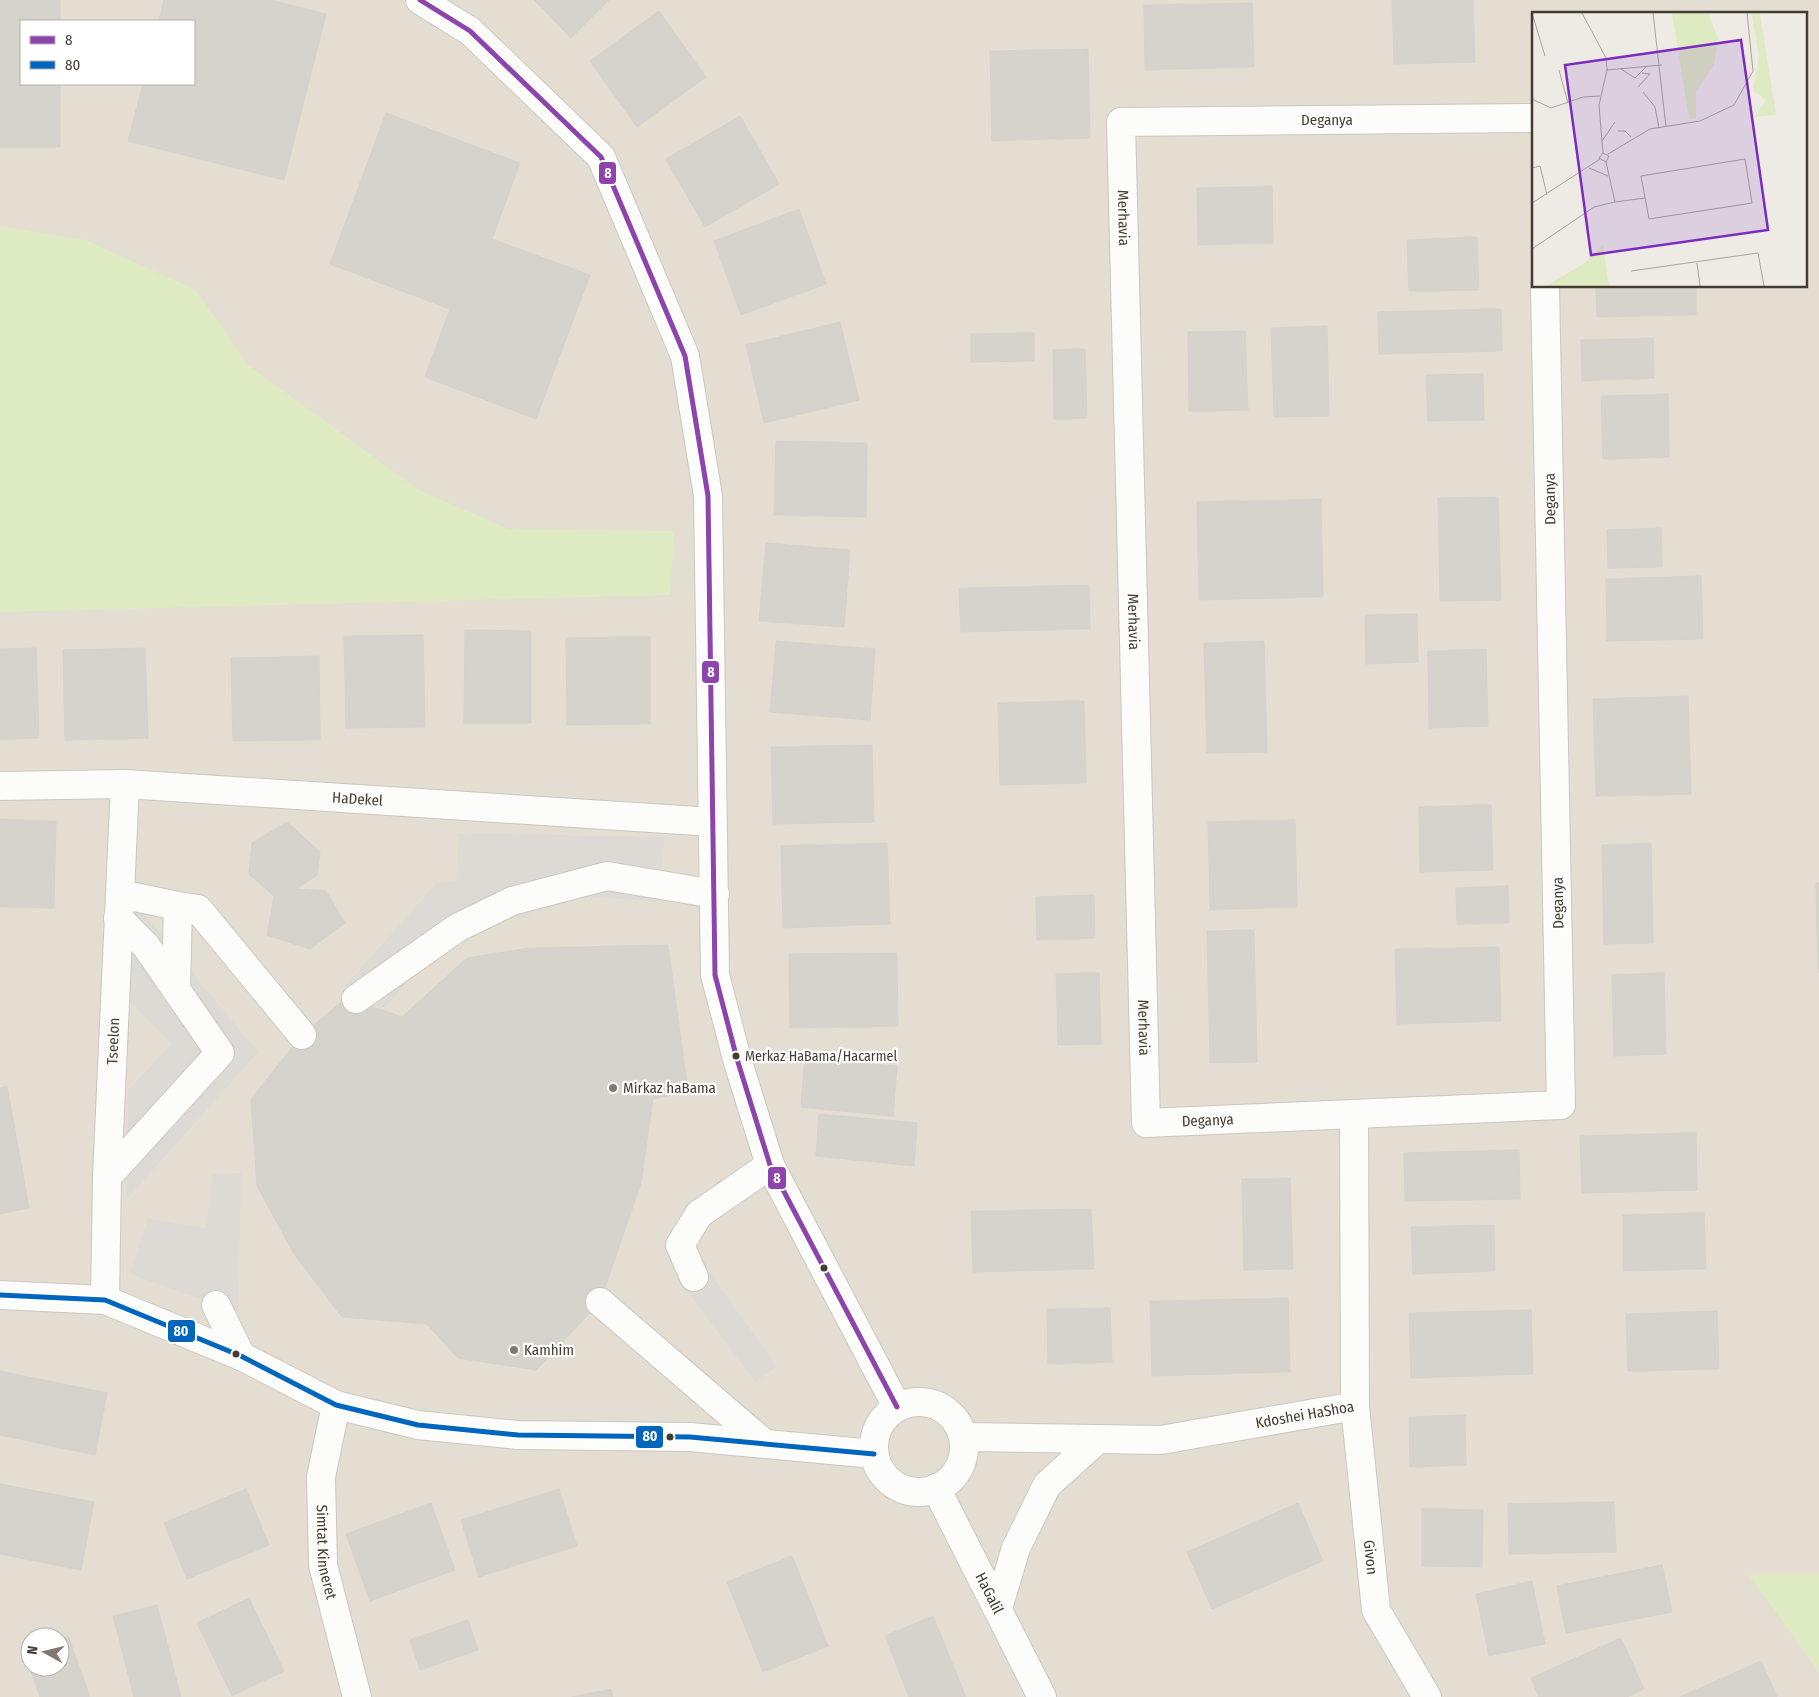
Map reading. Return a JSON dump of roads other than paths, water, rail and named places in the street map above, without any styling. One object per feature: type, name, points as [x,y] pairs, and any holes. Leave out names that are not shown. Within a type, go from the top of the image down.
[{"type":"street","points":[[420,0],[470,31],[601,157],[685,356],[708,496],[715,975],[737,1059],[770,1165],[897,1407]]},
{"type":"street","name":"Deganya","points":[[1121,122],[1532,118]]},
{"type":"street","name":"Merhavia","points":[[1121,122],[1146,1123]]},
{"type":"street","name":"Deganya","points":[[1146,1123],[1562,1105],[1545,288]]},
{"type":"street","name":"HaDekel","points":[[0,786],[125,784],[713,822]]},
{"type":"street","name":"Tseelon","points":[[105,1300],[107,1177],[125,784]]},
{"type":"street","points":[[356,998],[457,928],[512,901],[607,876],[715,894]]},
{"type":"street","points":[[119,906],[178,906],[198,909],[302,1035]]},
{"type":"street","points":[[107,1177],[220,1053],[119,906]]},
{"type":"street","points":[[176,990],[178,906]]},
{"type":"street","name":"Kdoshei HaShoa","points":[[963,1437],[1161,1440],[1355,1406],[1354,1114]]},
{"type":"street","points":[[694,1277],[680,1245],[699,1214],[770,1165]]},
{"type":"street","points":[[0,1295],[105,1300],[241,1356],[336,1405],[418,1426],[491,1432],[690,1437],[874,1454]]},
{"type":"street","points":[[600,1302],[765,1444]]},
{"type":"street","points":[[216,1305],[241,1356]]},
{"type":"street","points":[[918,1401],[933,1404],[947,1411],[957,1423],[963,1437],[964,1453],[958,1468],[949,1480],[936,1488],[918,1492],[903,1489],[889,1481],[879,1469],[874,1454],[876,1430],[885,1417],[897,1407],[918,1401]]},
{"type":"street","name":"Simtat Kinneret","points":[[336,1405],[321,1477],[323,1565],[357,1697]]},
{"type":"street","name":"Givon","points":[[1355,1406],[1376,1610],[1427,1697]]},
{"type":"street","points":[[998,1608],[1016,1548],[1047,1485],[1098,1439]]},
{"type":"street","name":"HaGalil","points":[[936,1488],[1042,1697]]},
{"type":"place","name":"Merkaz HaBama/Hacarmel","points":[[736,1056]]},
{"type":"place","name":"Mirkaz haBama","points":[[613,1088]]},
{"type":"place","name":"Kamhim","points":[[514,1350]]}]
